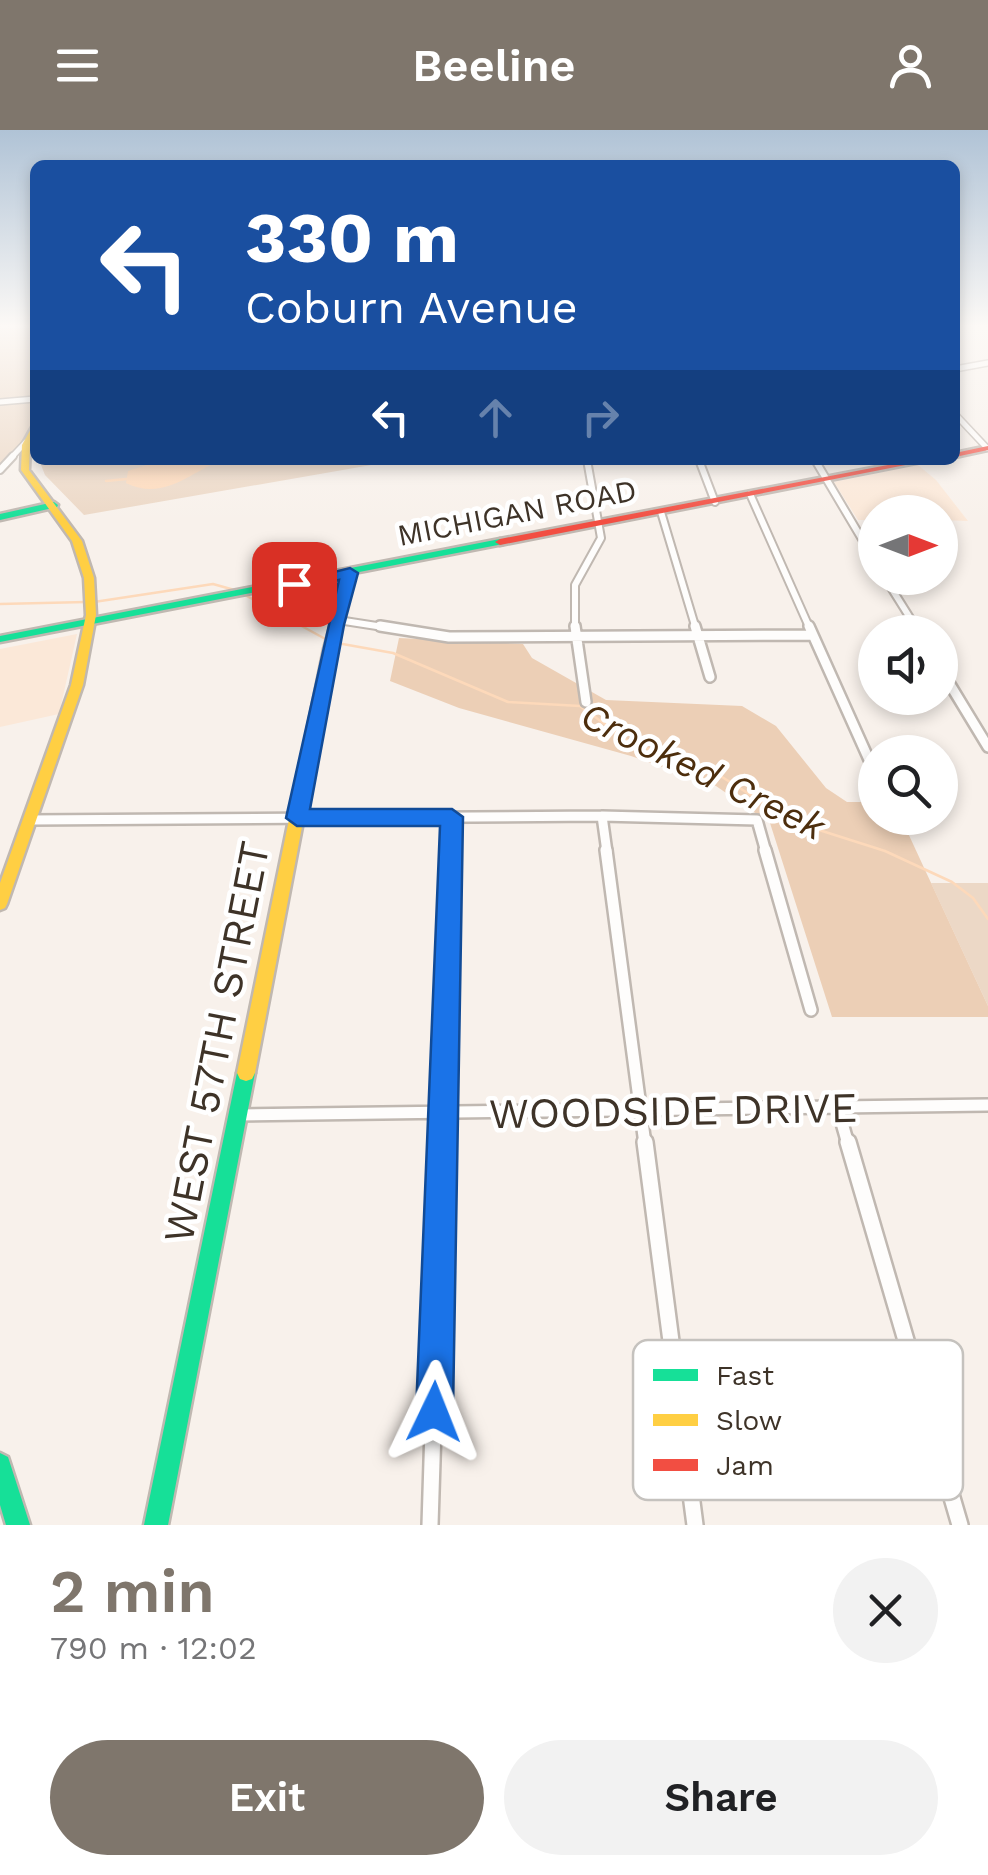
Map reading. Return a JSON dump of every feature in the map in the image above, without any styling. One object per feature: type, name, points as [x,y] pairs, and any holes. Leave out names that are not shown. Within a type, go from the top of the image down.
[{"type":"main road","points":[[0,904],[81,672],[92,620],[82,551],[54,506],[25,472],[22,459],[30,435]]},
{"type":"main road","points":[[960,454],[988,448]]},
{"type":"main road","name":"MICHIGAN ROAD","points":[[0,642],[162,606],[176,608],[902,465]]},
{"type":"main road","points":[[0,518],[54,506]]},
{"type":"main road","name":"WEST 57TH STREET","points":[[156,1525],[330,649],[350,573]]},
{"type":"main road","points":[[0,1466],[18,1525]]},
{"type":"street","points":[[0,402],[30,399]]},
{"type":"street","points":[[960,419],[988,448]]},
{"type":"street","points":[[0,470],[30,435]]},
{"type":"street","points":[[586,702],[574,587],[599,550],[600,525],[589,465]]},
{"type":"street","points":[[701,465],[715,502]]},
{"type":"street","points":[[817,465],[858,533]]},
{"type":"street","points":[[750,494],[858,735]]},
{"type":"street","points":[[661,512],[710,677]]},
{"type":"street","points":[[337,622],[437,636],[813,635]]},
{"type":"street","points":[[958,698],[988,747]]},
{"type":"street","points":[[30,820],[602,816],[757,820],[811,1010]]},
{"type":"street","points":[[602,816],[671,1340]]},
{"type":"street","points":[[430,1525],[452,817]]},
{"type":"street","name":"WOODSIDE DRIVE","points":[[237,1116],[988,1106]]},
{"type":"street","points":[[838,1109],[906,1340]]},
{"type":"street","points":[[692,1500],[695,1525]]},
{"type":"street","points":[[953,1500],[960,1525]]},
{"type":"shaded area","points":[[0,392],[30,392],[30,433],[0,466]]},
{"type":"shaded area","points":[[41,465],[371,465],[84,515],[45,475]]},
{"type":"shaded area","points":[[147,465],[211,465],[152,489],[126,483],[128,471]]},
{"type":"shaded area","points":[[918,465],[948,495],[858,495],[858,520],[834,482]]},
{"type":"shaded area","points":[[77,634],[59,714],[0,727],[0,649]]},
{"type":"shaded area","points":[[399,638],[523,644],[532,658],[606,700],[742,706],[776,726],[826,788],[847,802],[858,802],[858,835],[909,835],[988,1006],[988,1017],[832,1017],[770,823],[716,786],[631,756],[459,708],[390,681]]},
{"type":"shaded area","points":[[931,883],[988,883],[988,1006]]},
{"type":"waterway","points":[[106,481],[126,479]]},
{"type":"waterway","name":"Crooked Creek","points":[[94,602],[213,584],[238,591]]},
{"type":"waterway","name":"Crooked Creek","points":[[245,595],[329,641]]},
{"type":"waterway","name":"Crooked Creek","points":[[0,604],[86,602]]},
{"type":"waterway","name":"Crooked Creek","points":[[337,643],[393,653],[508,702],[580,706],[635,746],[670,753],[714,772],[794,822],[885,851],[952,882],[973,898],[988,919]]},
{"type":"traffic: fast","points":[[0,517],[54,505]]},
{"type":"traffic: fast","points":[[0,639],[500,542]]},
{"type":"traffic: fast","points":[[156,1525],[246,1073]]},
{"type":"traffic: fast","points":[[0,1465],[18,1525]]},
{"type":"traffic: slow","points":[[0,904],[77,685],[91,615],[89,578],[77,541],[25,470],[30,438]]},
{"type":"traffic: slow","points":[[246,1073],[330,649],[350,573]]},
{"type":"traffic: jam","points":[[960,454],[988,448]]},
{"type":"traffic: jam","points":[[500,542],[901,465]]},
{"type":"route","points":[[294,584],[350,573],[297,818],[452,817],[434,1412]]}]
